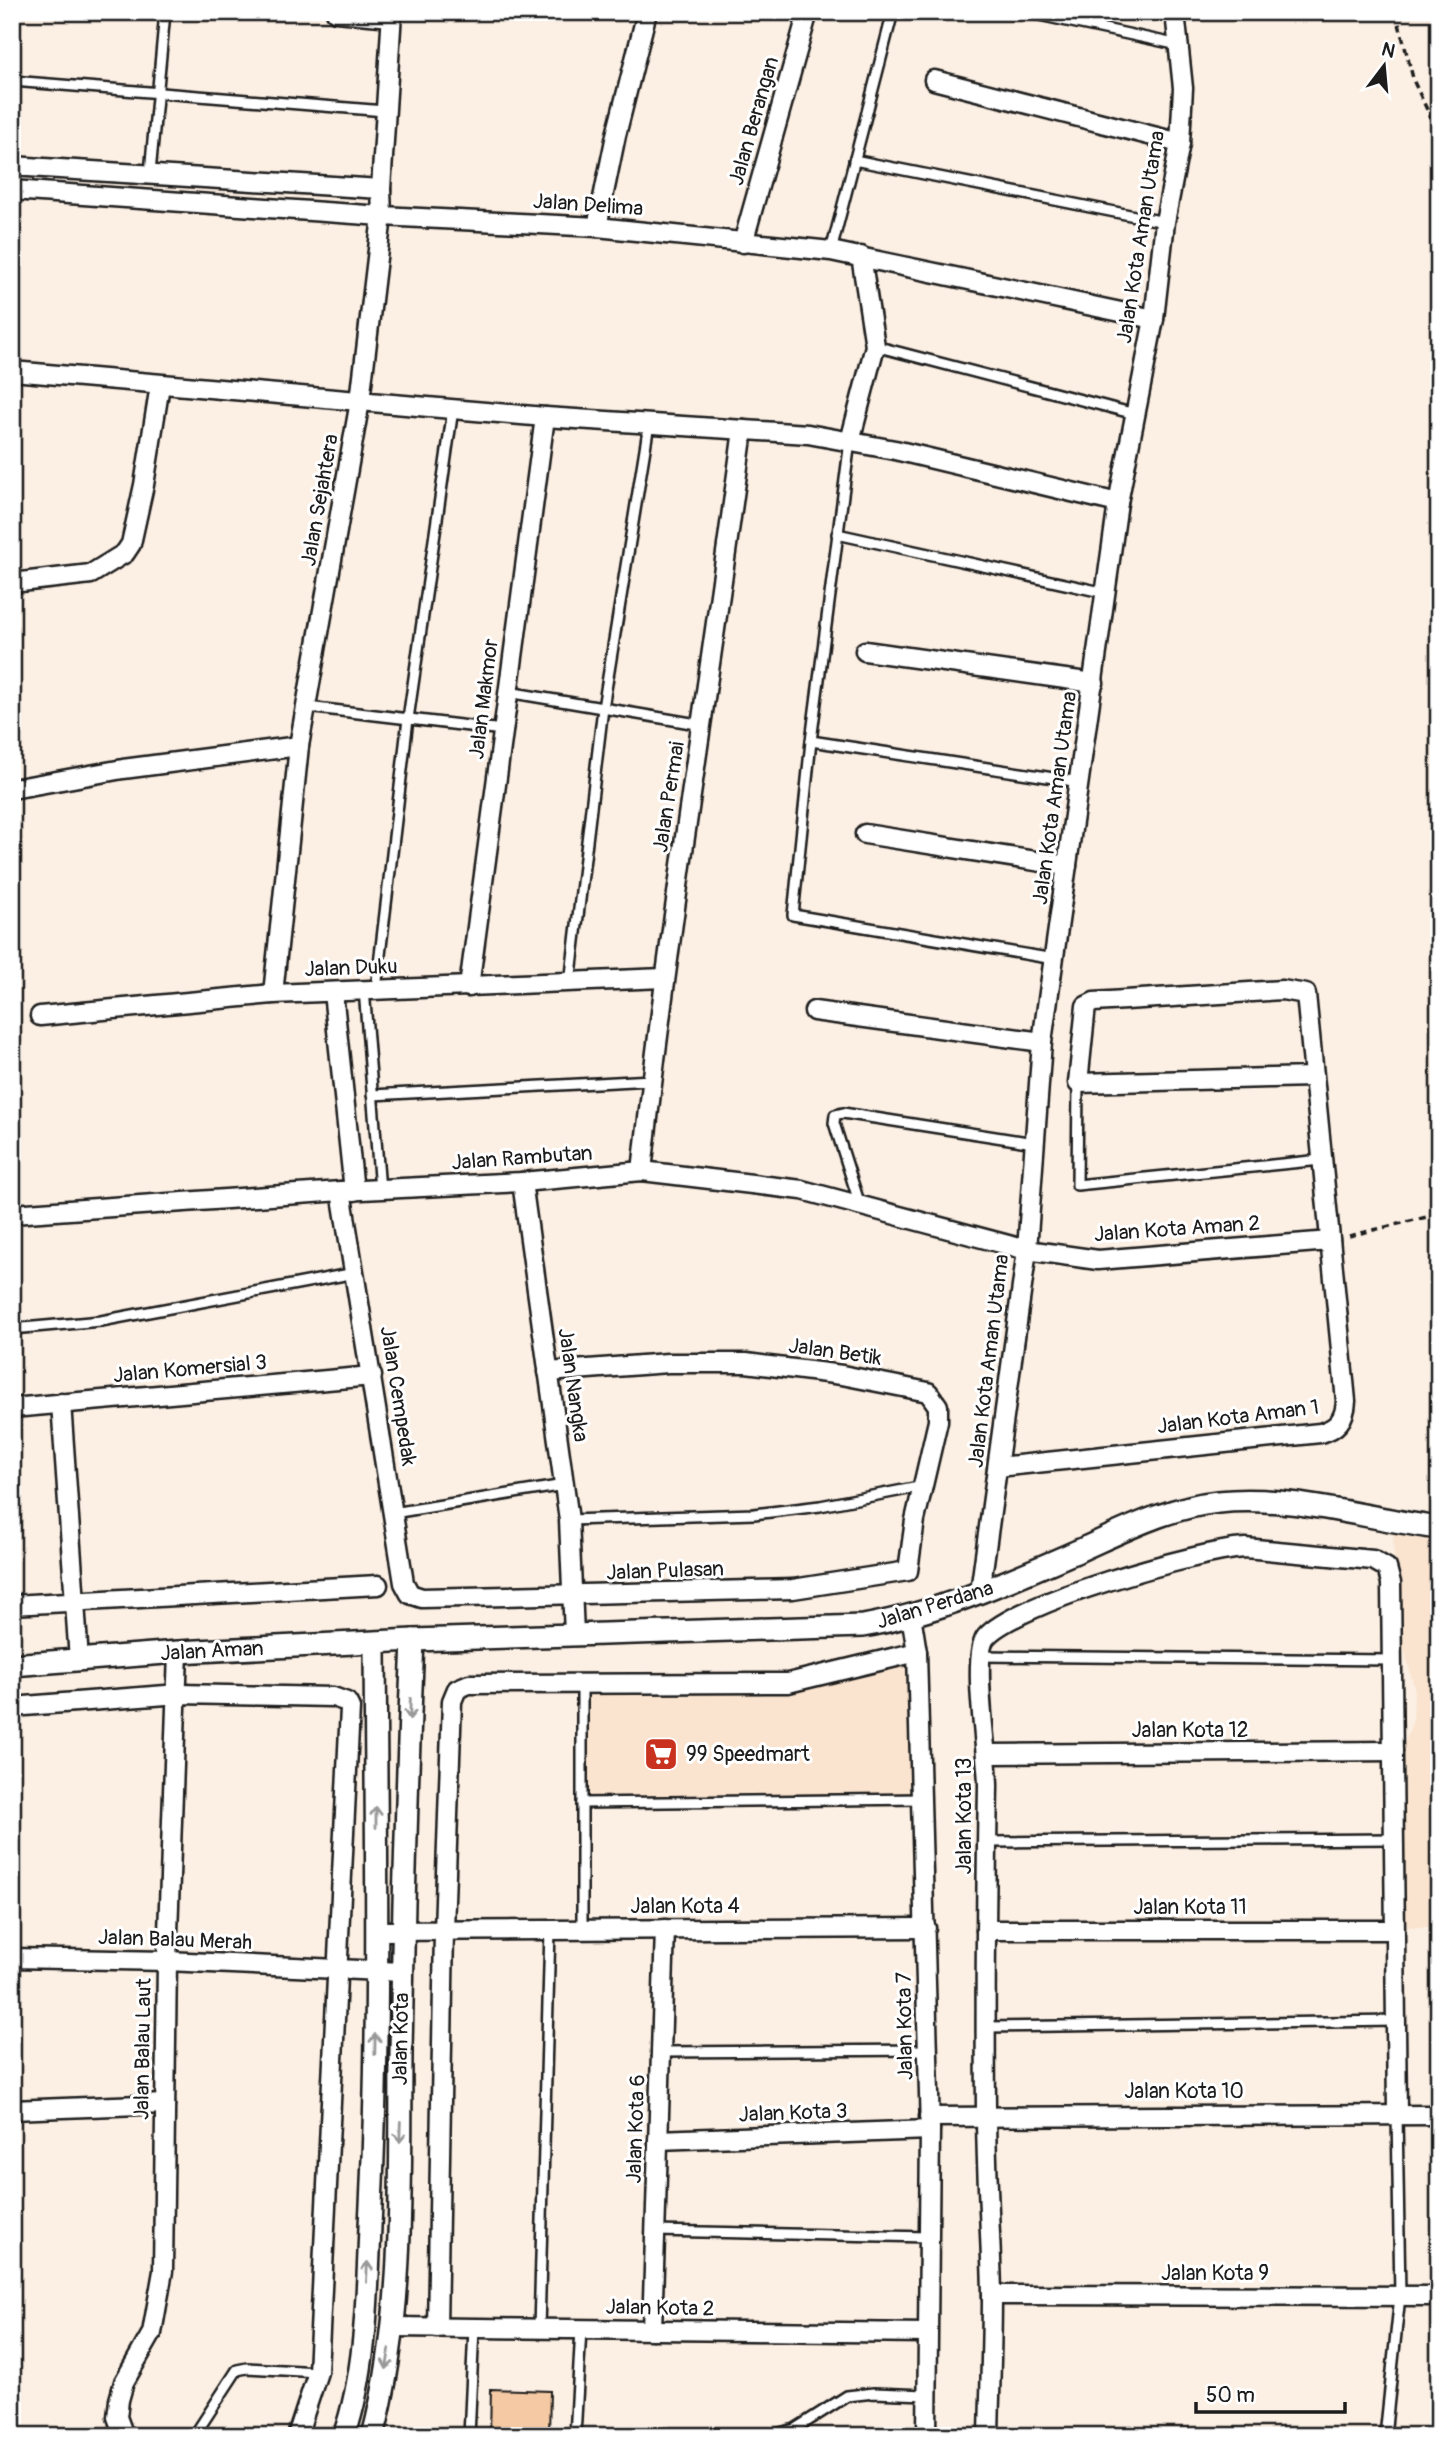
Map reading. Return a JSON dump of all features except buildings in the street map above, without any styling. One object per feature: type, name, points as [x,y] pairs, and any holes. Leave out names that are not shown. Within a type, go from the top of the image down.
[{"type":"street","points":[[335,12],[392,14]]},
{"type":"street","points":[[597,227],[615,135],[647,12]]},
{"type":"street","name":"Jalan Berangan","points":[[743,243],[808,12]]},
{"type":"street","name":"Jalan Kota Aman Utama","points":[[979,1592],[1027,1250],[1042,1042],[1118,503],[1154,319],[1166,222],[1180,143],[1182,88],[1175,12]]},
{"type":"street","name":"Jalan Sejahtera","points":[[273,994],[299,746],[360,401],[382,216],[381,189],[392,14]]},
{"type":"street","points":[[934,80],[1180,143]]},
{"type":"street","points":[[12,166],[381,189]]},
{"type":"street","name":"Jalan Delima","points":[[12,190],[382,216],[597,227],[831,251],[1154,319]]},
{"type":"street","points":[[850,441],[875,346],[861,256]]},
{"type":"street","points":[[12,371],[850,441],[1118,503]]},
{"type":"street","points":[[12,583],[91,574],[125,553],[131,544],[144,485],[160,385]]},
{"type":"street","name":"Jalan Makmor","points":[[469,987],[545,417]]},
{"type":"street","name":"Jalan Permai","points":[[642,1171],[664,978],[703,725],[743,430]]},
{"type":"street","points":[[865,651],[1094,683]]},
{"type":"street","points":[[12,789],[123,769],[299,746]]},
{"type":"street","points":[[865,834],[1068,866]]},
{"type":"street","name":"Jalan Duku","points":[[40,1016],[273,994],[664,978]]},
{"type":"street","points":[[1313,1077],[1078,1083],[1089,1003],[1282,989],[1306,994],[1329,1241]]},
{"type":"street","name":"Jalan Cempedak","points":[[333,992],[355,1273],[404,1583],[410,1594],[422,1598]]},
{"type":"street","points":[[814,1011],[1042,1042]]},
{"type":"street","name":"Jalan Rambutan","points":[[12,1214],[522,1182],[642,1171],[773,1185],[860,1205],[1027,1250]]},
{"type":"street","name":"Jalan Nangka","points":[[522,1182],[569,1520],[575,1634]]},
{"type":"street","name":"Jalan Kota Aman 2","points":[[1027,1250],[1113,1260],[1329,1241]]},
{"type":"street","name":"Jalan Kota Aman 1","points":[[998,1467],[1320,1433],[1337,1426],[1343,1419],[1346,1401],[1329,1241]]},
{"type":"street","name":"Jalan Betik","points":[[548,1372],[668,1363],[746,1363],[920,1388],[934,1398],[939,1415],[915,1520],[908,1571]]},
{"type":"street","name":"Jalan Komersial 3","points":[[12,1408],[372,1376]]},
{"type":"street","points":[[61,1403],[79,1660]]},
{"type":"street","name":"Jalan Perdana","points":[[413,1640],[806,1630],[863,1626],[911,1615],[979,1592],[1160,1514],[1219,1502],[1290,1504],[1439,1528]]},
{"type":"street","points":[[979,1656],[985,1638],[1005,1622],[1044,1604],[1155,1567],[1225,1549],[1245,1548],[1373,1560],[1387,1568],[1391,1583],[1397,2114]]},
{"type":"street","name":"Jalan Pulasan","points":[[422,1598],[793,1589],[908,1571]]},
{"type":"street","points":[[12,1605],[378,1585]]},
{"type":"street","name":"Jalan Kota 7","points":[[911,1615],[918,1652],[929,2050],[927,2436]]},
{"type":"street","name":"Jalan Aman","points":[[12,1665],[178,1652],[413,1640]]},
{"type":"street","name":"Jalan Kota","points":[[373,2436],[382,2400],[393,2328],[402,1932],[413,1640]]},
{"type":"street","name":"Jalan Kota","points":[[344,2436],[356,2395],[365,2319],[373,2156],[376,1973],[375,1643]]},
{"type":"street","name":"Jalan Balau Laut","points":[[124,2436],[117,2417],[119,2400],[124,2382],[152,2333],[163,2271],[167,1961],[179,1694],[178,1652]]},
{"type":"street","points":[[437,2328],[444,1930],[453,1694],[462,1685],[469,1684],[788,1683],[918,1652]]},
{"type":"street","name":"Jalan Kota 13","points":[[979,1656],[988,1754],[985,2027],[992,2295],[989,2436]]},
{"type":"street","points":[[12,1707],[179,1694],[333,1697],[341,1698],[350,1708],[318,2372],[297,2436]]},
{"type":"street","name":"Jalan Kota 12","points":[[988,1754],[1393,1751]]},
{"type":"street","name":"Jalan Kota 4","points":[[376,1931],[926,1928]]},
{"type":"street","name":"Jalan Kota 6","points":[[652,2330],[665,1929]]},
{"type":"street","name":"Jalan Kota 11","points":[[986,1930],[1394,1930]]},
{"type":"street","name":"Jalan Balau Merah","points":[[12,1958],[167,1961],[376,1973],[402,1972]]},
{"type":"street","points":[[12,2110],[165,2104]]},
{"type":"street","name":"Jalan Kota 10","points":[[930,2124],[986,2114],[1439,2115]]},
{"type":"street","name":"Jalan Kota 3","points":[[658,2140],[930,2124]]},
{"type":"street","name":"Jalan Kota 9","points":[[992,2295],[1439,2296]]},
{"type":"street","name":"Jalan Kota 2","points":[[393,2328],[927,2333]]},
{"type":"lane","points":[[150,173],[165,12]]},
{"type":"lane","points":[[831,251],[893,12]]},
{"type":"lane","points":[[1025,12],[1179,45]]},
{"type":"lane","points":[[12,82],[385,111]]},
{"type":"lane","points":[[854,160],[1166,222]]},
{"type":"lane","points":[[875,346],[1135,414]]},
{"type":"lane","points":[[380,1190],[372,1095],[370,989],[453,409]]},
{"type":"lane","points":[[570,982],[603,708],[649,424]]},
{"type":"lane","points":[[850,441],[811,741],[794,917],[1054,959]]},
{"type":"lane","points":[[836,534],[1106,593]]},
{"type":"lane","points":[[508,692],[703,725]]},
{"type":"lane","points":[[307,707],[503,730]]},
{"type":"lane","points":[[811,741],[1080,782]]},
{"type":"lane","points":[[372,1095],[652,1080]]},
{"type":"lane","points":[[1078,1083],[1077,1185],[1321,1160]]},
{"type":"lane","points":[[860,1205],[834,1123],[835,1115],[843,1113],[1034,1143]]},
{"type":"lane","points":[[12,1329],[101,1321],[355,1273]]},
{"type":"lane","points":[[393,1513],[564,1485]]},
{"type":"lane","points":[[569,1520],[754,1514],[820,1506],[923,1486]]},
{"type":"lane","points":[[979,1656],[1392,1660]]},
{"type":"lane","points":[[582,1682],[582,1930]]},
{"type":"lane","points":[[582,1803],[922,1799]]},
{"type":"lane","points":[[987,1842],[1394,1839]]},
{"type":"lane","points":[[539,2329],[550,1930]]},
{"type":"lane","points":[[985,2027],[1396,2021]]},
{"type":"lane","points":[[661,2052],[929,2050]]},
{"type":"lane","points":[[1385,2436],[1399,2296],[1397,2114]]},
{"type":"lane","points":[[655,2231],[929,2237]]},
{"type":"lane","points":[[470,2436],[474,2328]]},
{"type":"lane","points":[[575,2436],[581,2329]]},
{"type":"lane","points":[[194,2436],[237,2370],[247,2368],[318,2372]]},
{"type":"lane","points":[[768,2436],[795,2429],[846,2396],[874,2393],[926,2395]]},
{"type":"path","points":[[1396,12],[1414,82],[1439,135]]},
{"type":"path","points":[[1329,1241],[1439,1214]]},
{"type":"shaded area","points":[[1393,1533],[1439,1541],[1439,1927],[1391,1927],[1392,1856],[1403,1747],[1413,1720],[1414,1687],[1396,1617]]},
{"type":"shaded area","points":[[923,1643],[928,1803],[577,1807],[577,1674],[788,1676]]},
{"type":"place","name":"99 Speedmart","points":[[661,1754]]}]
